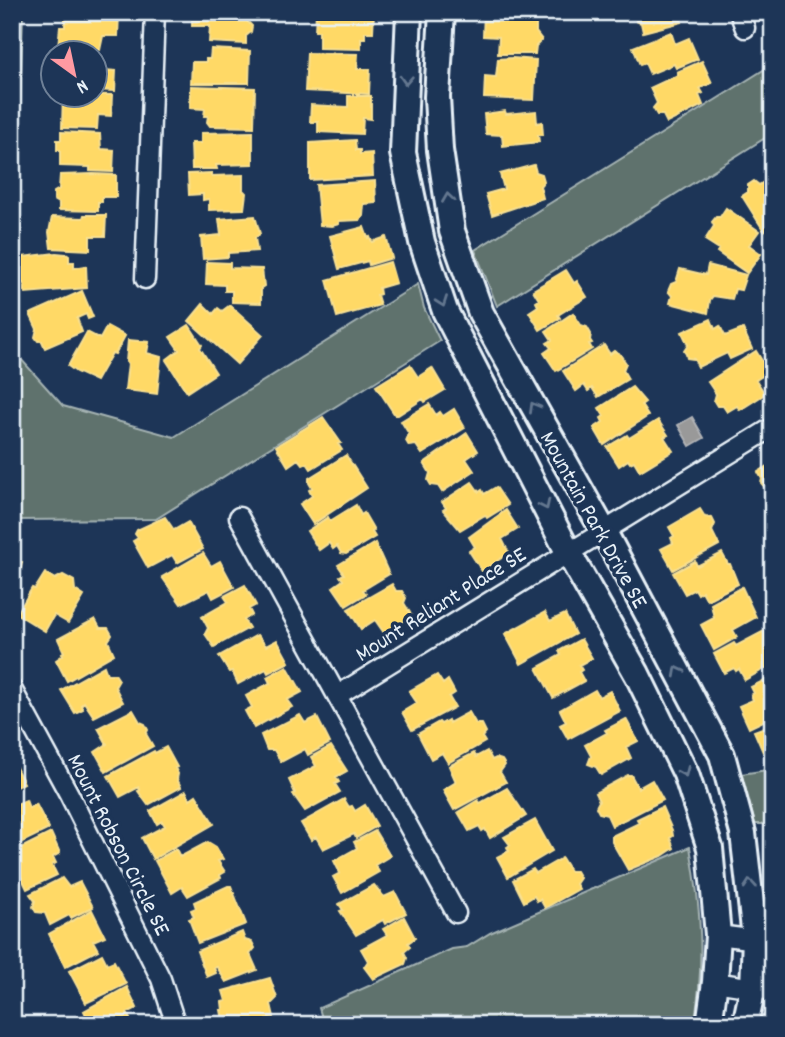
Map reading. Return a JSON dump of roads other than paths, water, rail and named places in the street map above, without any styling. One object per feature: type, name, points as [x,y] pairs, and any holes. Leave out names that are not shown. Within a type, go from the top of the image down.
[{"type":"street","points":[[145,279],[155,12]]},
{"type":"street","name":"Mountain Park Drive SE","points":[[409,12],[402,153],[422,242],[445,311],[568,552],[637,674],[686,774],[710,848],[718,934],[709,1025]]},
{"type":"street","name":"Mountain Park Drive SE","points":[[442,12],[437,97],[440,150],[452,231],[481,313],[603,530],[722,755],[743,833],[764,940],[763,989],[745,1025]]},
{"type":"street","name":"Mount Reliant Place SE","points":[[338,695],[773,426]]},
{"type":"street","points":[[239,517],[456,913]]},
{"type":"street","name":"Mount Robson Circle SE","points":[[12,689],[69,794],[161,979],[176,1025]]},
{"type":"street","points":[[718,934],[764,940]]},
{"type":"street","points":[[715,982],[763,989]]}]
